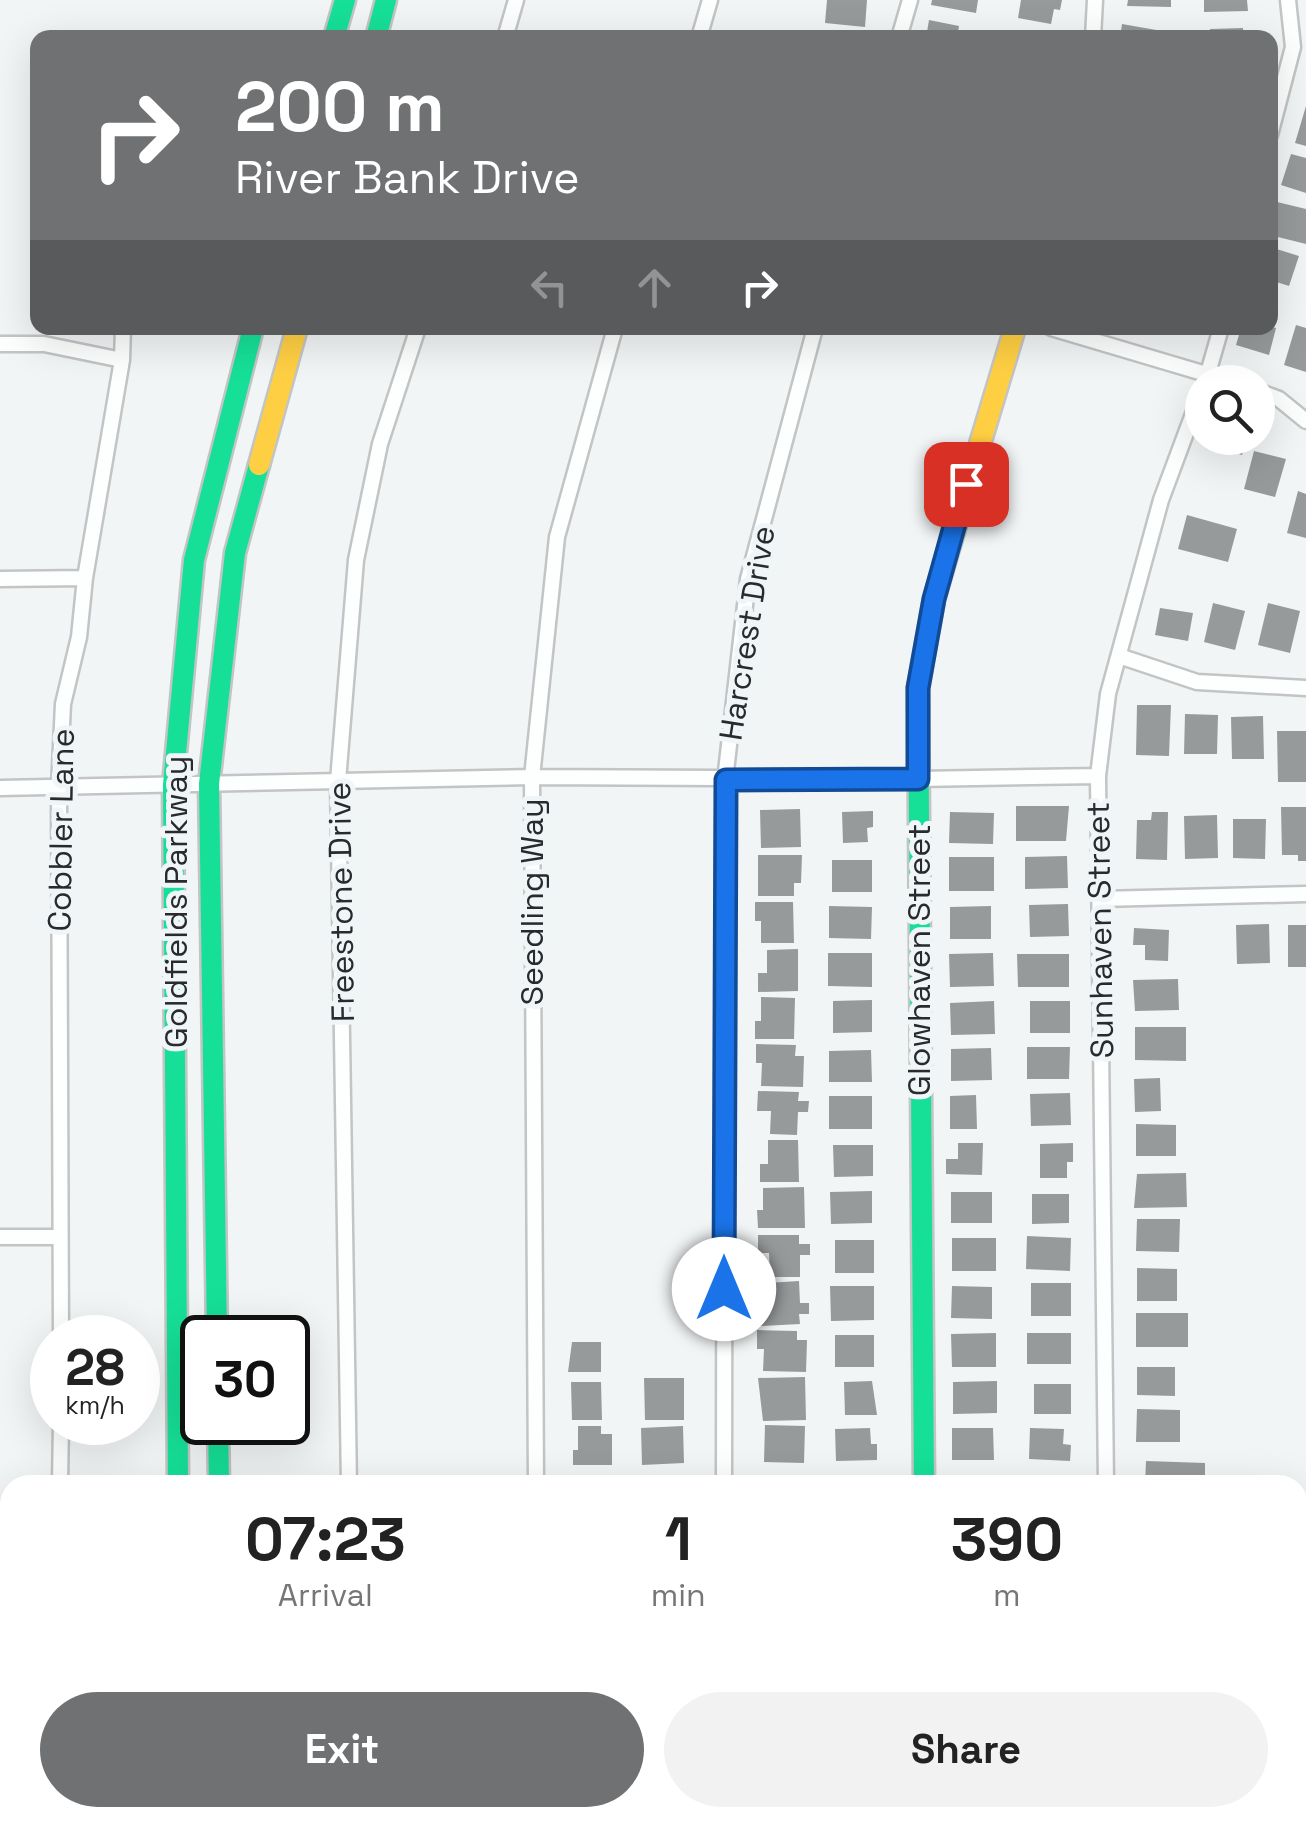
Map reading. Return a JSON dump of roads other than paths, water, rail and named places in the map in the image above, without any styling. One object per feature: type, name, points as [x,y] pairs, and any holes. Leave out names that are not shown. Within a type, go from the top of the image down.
[{"type":"main road","points":[[336,30],[344,0]]},
{"type":"main road","points":[[378,30],[386,0]]},
{"type":"main road","name":"Goldfields Parkway","points":[[178,1475],[173,785],[194,560],[251,335]]},
{"type":"main road","name":"Goldfields Parkway","points":[[217,1315],[209,784],[235,553],[295,335]]},
{"type":"main road","name":"Glowhaven Street","points":[[924,1475],[918,688],[934,599],[1014,335]]},
{"type":"main road","points":[[218,1445],[219,1475]]},
{"type":"street","points":[[508,30],[516,0]]},
{"type":"street","points":[[701,30],[710,0]]},
{"type":"street","points":[[901,30],[910,0]]},
{"type":"street","points":[[1093,30],[1095,0]]},
{"type":"street","points":[[1278,103],[1292,47],[1288,0]]},
{"type":"street","name":"Cobbler Lane","points":[[60,1315],[62,704],[79,637],[124,335]]},
{"type":"street","name":"Freestone Drive","points":[[349,1475],[338,781],[356,560],[380,444],[416,335]]},
{"type":"street","name":"Seedling Way","points":[[536,1475],[532,777],[557,537],[613,335]]},
{"type":"street","name":"Harcrest Drive","points":[[724,1475],[726,780],[748,578],[812,335]]},
{"type":"street","points":[[1073,335],[1185,371]]},
{"type":"street","points":[[1210,365],[1218,335]]},
{"type":"street","points":[[0,344],[44,344],[122,360]]},
{"type":"street","points":[[1275,397],[1306,421]]},
{"type":"street","name":"Sunhaven Street","points":[[1106,1475],[1098,776],[1108,694],[1161,500],[1185,436]]},
{"type":"street","points":[[0,579],[85,578]]},
{"type":"street","points":[[1119,656],[1197,682],[1306,688]]},
{"type":"street","points":[[0,788],[532,777],[726,780],[1098,776]]},
{"type":"street","points":[[1100,899],[1306,894]]},
{"type":"street","points":[[0,1237],[60,1237]]},
{"type":"street","points":[[60,1475],[61,1445]]}]
